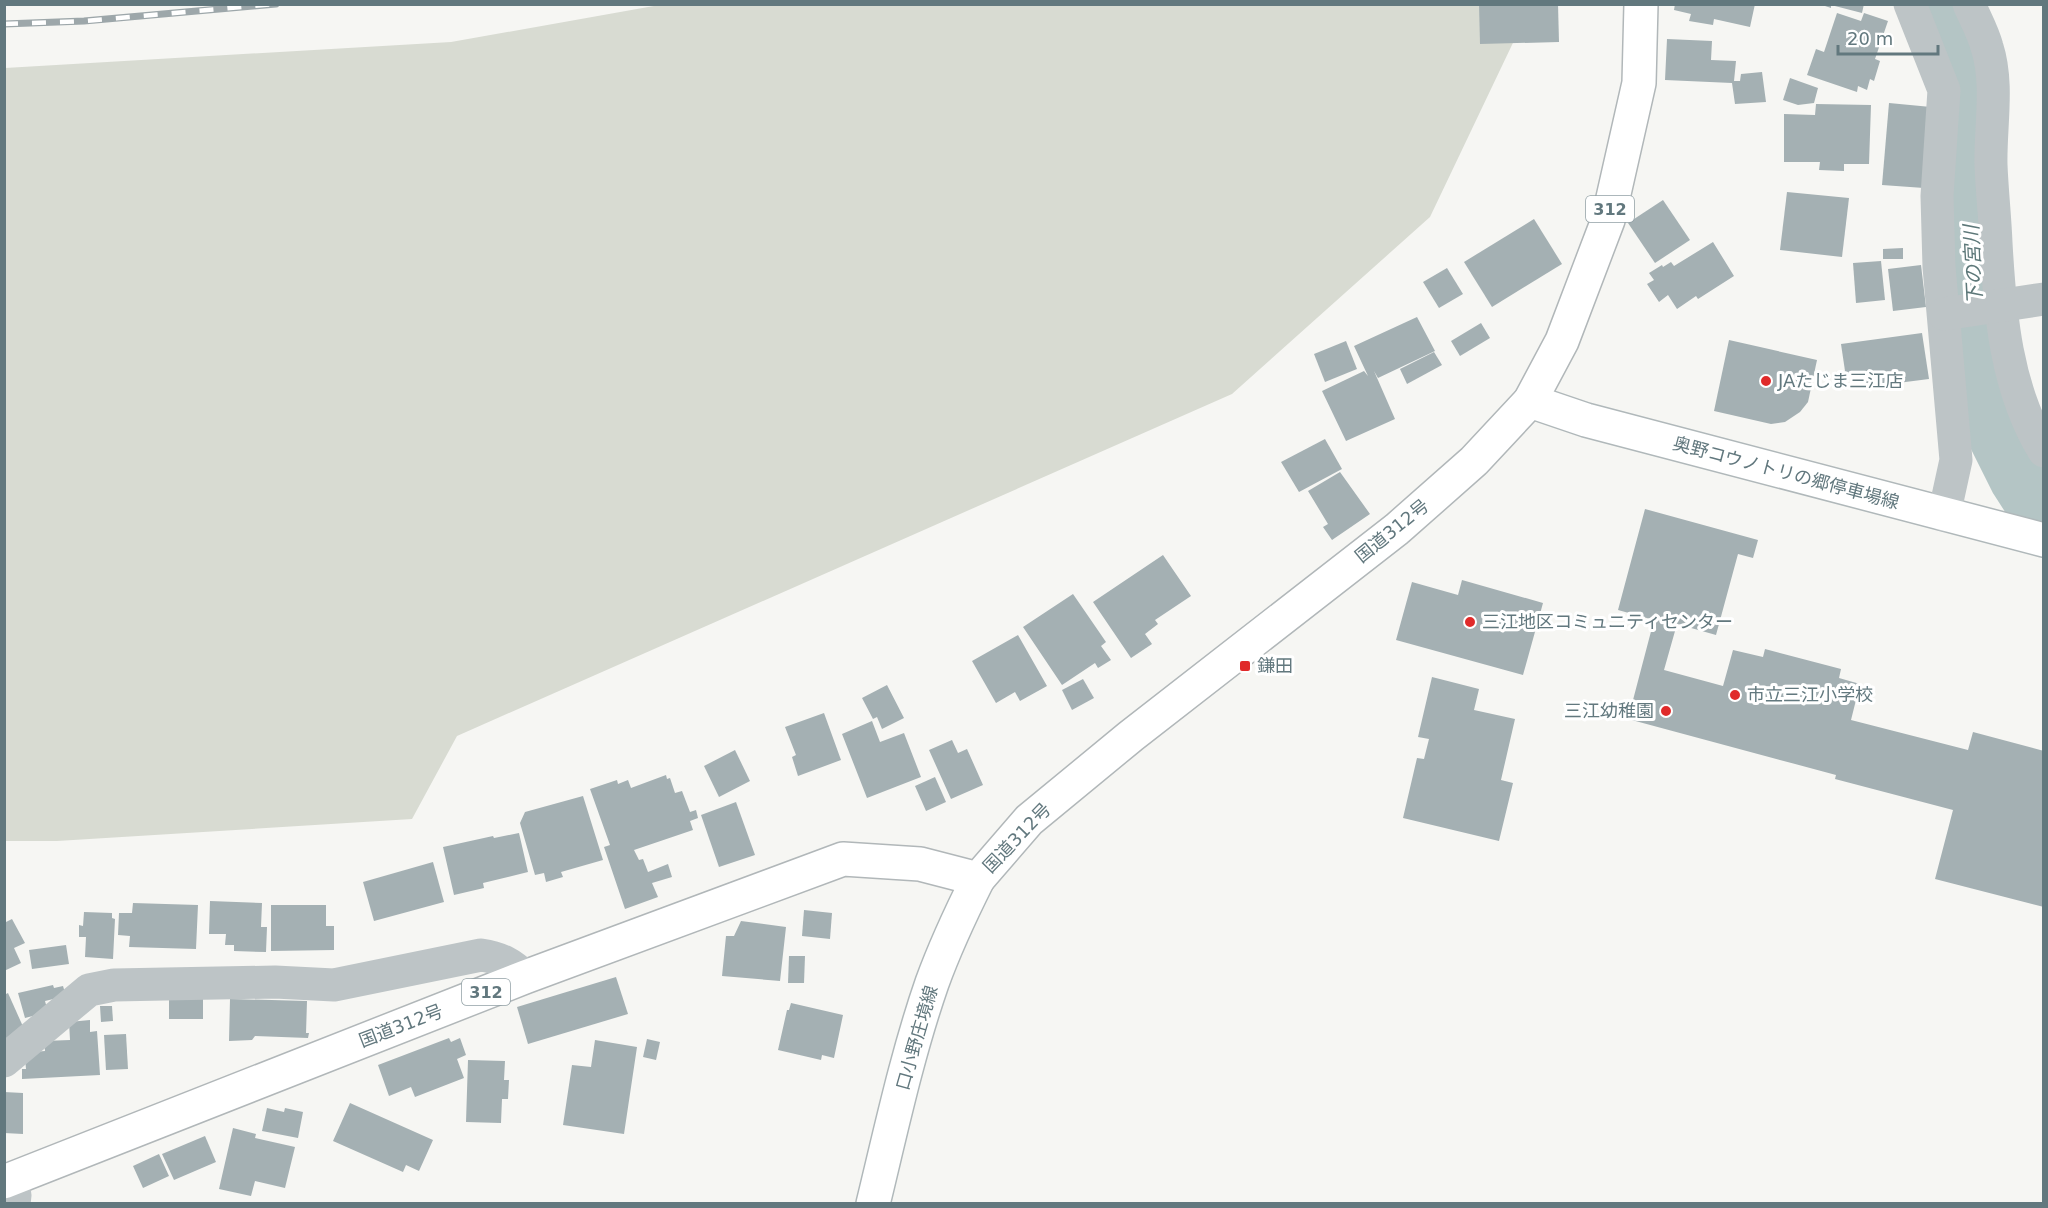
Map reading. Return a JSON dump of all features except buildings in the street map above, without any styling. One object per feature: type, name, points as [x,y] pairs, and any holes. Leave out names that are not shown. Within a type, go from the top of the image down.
[{"type":"main road","name":"国道312号","points":[[9,1188],[525,977],[843,859],[920,864],[978,879],[1029,820],[1131,736],[1397,529],[1474,462],[1530,401],[1562,341],[1608,220],[1639,83],[1641,4]]},
{"type":"main road","name":"奥野コウノトリの郷停車場線","points":[[1530,401],[1587,420],[2037,539]]},
{"type":"main road","name":"口小野庄境線","points":[[873,1203],[911,1054],[932,984],[952,933],[978,879]]},
{"type":"street","points":[[1910,4],[1944,90],[1937,196],[1939,267],[1956,460],[1944,515]]},
{"type":"street","points":[[1969,4],[1987,47],[1992,71],[1991,163],[2000,306],[2010,366],[2022,403],[2043,451]]},
{"type":"street","points":[[1944,314],[2043,299]]},
{"type":"street","points":[[4,1061],[89,990],[114,985],[275,982],[334,985],[481,955],[497,957],[509,962],[525,977]]},
{"type":"shaded area","points":[[665,4],[1531,5],[1430,217],[1232,394],[457,736],[412,819],[57,841],[5,841],[5,68],[451,42]]},
{"type":"waterway","name":"下の宮川","points":[[1937,4],[1954,36],[1967,98],[1973,192],[1973,301],[1997,434],[2019,478],[2044,517]]},
{"type":"railway","points":[[4,24],[84,21],[276,4]]},
{"type":"place","name":"JAたじま三江店","points":[[1766,381]]},
{"type":"place","name":"三江地区コミュニティセンター","points":[[1470,622]]},
{"type":"place","name":"鎌田","points":[[1245,666]]},
{"type":"place","name":"市立三江小学校","points":[[1735,695]]},
{"type":"place","name":"三江幼稚園","points":[[1666,711]]}]
